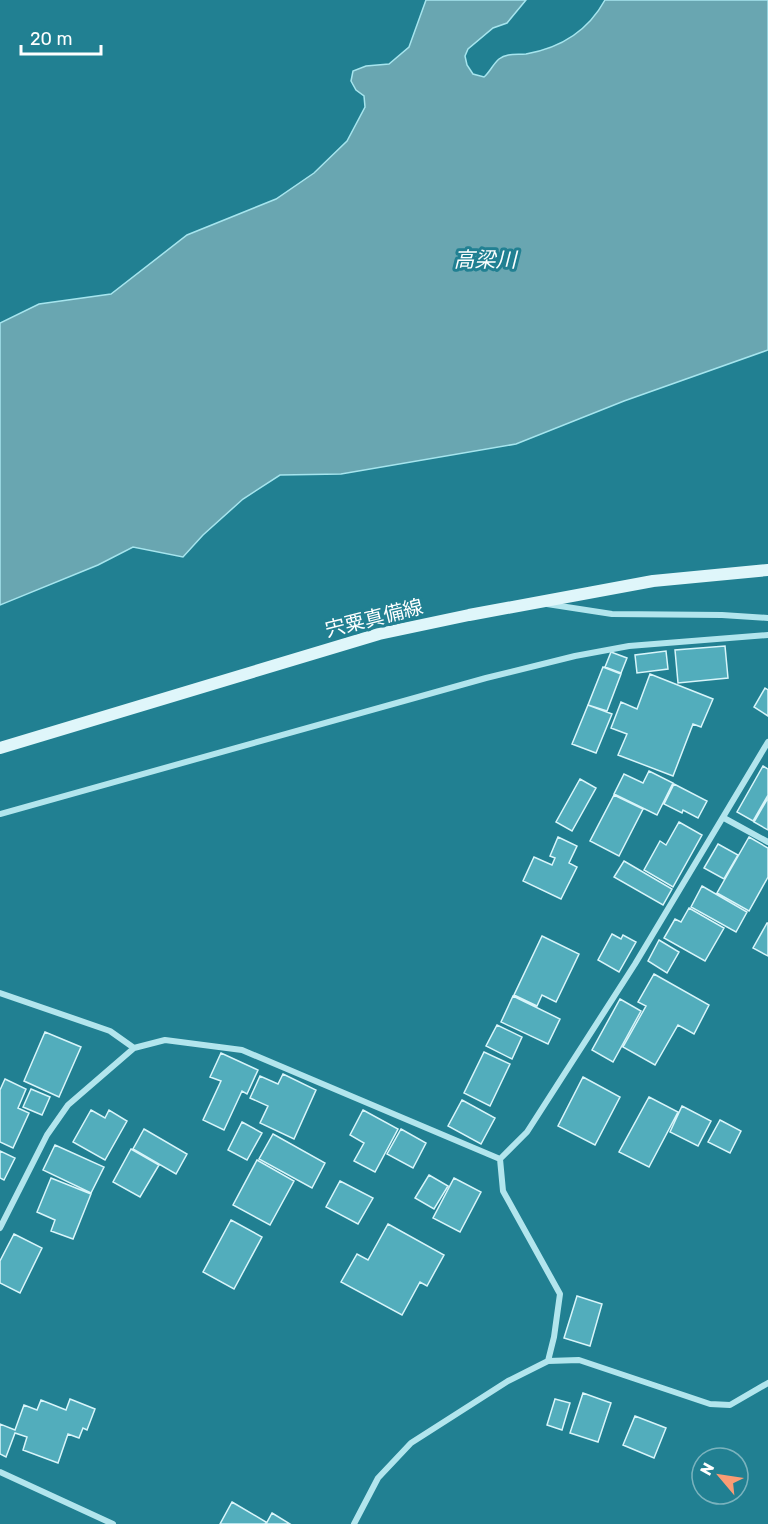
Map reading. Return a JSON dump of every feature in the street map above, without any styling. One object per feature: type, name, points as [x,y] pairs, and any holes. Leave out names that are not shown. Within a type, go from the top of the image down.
[{"type":"main road","name":"宍粟真備線","points":[[0,748],[379,634],[653,581],[768,570]]},
{"type":"street","points":[[537,603],[612,614],[722,615],[768,618]]},
{"type":"street","points":[[0,814],[486,678],[575,656],[629,646],[768,635]]},
{"type":"street","points":[[548,1361],[560,1294],[503,1191],[500,1160],[527,1132],[636,964],[768,742]]},
{"type":"street","points":[[724,818],[768,842]]},
{"type":"street","points":[[0,993],[110,1031],[134,1048]]},
{"type":"street","points":[[0,1228],[47,1135],[68,1105],[134,1048],[165,1040],[242,1050],[500,1160]]},
{"type":"street","points":[[354,1524],[378,1478],[411,1443],[508,1381],[548,1361],[579,1360],[710,1404],[730,1405],[768,1383]]},
{"type":"street","points":[[0,1472],[113,1524]]},
{"type":"water","name":"高梁川","points":[[426,0],[526,0],[507,23],[493,28],[468,49],[465,56],[467,65],[473,74],[484,77],[502,57],[539,51],[572,36],[590,21],[605,0],[768,0],[768,350],[624,401],[516,444],[341,474],[280,475],[243,499],[203,535],[183,557],[133,547],[98,565],[0,605],[0,323],[39,304],[111,294],[187,235],[276,199],[314,173],[347,141],[365,107],[364,96],[356,90],[351,81],[353,71],[366,66],[389,64],[409,47]]},
{"type":"building","points":[[725,646],[728,678],[678,683],[675,650]]},
{"type":"building","points":[[666,651],[668,669],[637,673],[635,655]]},
{"type":"building","points":[[611,652],[627,658],[621,673],[605,667]]},
{"type":"building","points":[[603,667],[621,674],[607,711],[588,705]]},
{"type":"building","points":[[650,674],[713,699],[701,727],[693,724],[673,776],[618,755],[627,734],[611,728],[621,702],[637,709]]},
{"type":"building","points":[[765,688],[768,690],[768,716],[754,707]]},
{"type":"building","points":[[588,705],[612,714],[596,753],[572,744]]},
{"type":"building","points":[[763,766],[768,769],[768,795],[753,821],[737,812]]},
{"type":"building","points":[[649,771],[673,783],[657,815],[614,794],[624,774],[643,783]]},
{"type":"building","points":[[580,779],[596,788],[572,831],[556,822]]},
{"type":"building","points":[[674,784],[707,801],[698,818],[664,804]]},
{"type":"building","points":[[614,795],[643,809],[619,856],[590,841]]},
{"type":"building","points":[[768,798],[768,830],[754,822]]},
{"type":"building","points":[[679,822],[702,835],[673,887],[644,870],[660,841],[666,845]]},
{"type":"building","points":[[558,837],[577,846],[569,863],[577,867],[561,899],[523,881],[534,857],[552,865],[555,858],[550,856]]},
{"type":"building","points":[[749,837],[768,848],[768,877],[749,911],[717,893]]},
{"type":"building","points":[[718,844],[738,855],[724,879],[704,868]]},
{"type":"building","points":[[624,861],[672,889],[663,905],[614,877]]},
{"type":"building","points":[[702,886],[747,912],[736,932],[691,907]]},
{"type":"building","points":[[689,908],[724,928],[705,961],[664,938],[675,919],[681,922]]},
{"type":"building","points":[[768,923],[768,956],[753,948]]},
{"type":"building","points":[[612,934],[621,939],[623,935],[636,942],[619,972],[598,960]]},
{"type":"building","points":[[542,936],[579,954],[556,1002],[542,995],[537,1006],[514,995]]},
{"type":"building","points":[[659,940],[679,952],[667,973],[648,961]]},
{"type":"building","points":[[654,974],[709,1005],[694,1034],[678,1025],[655,1065],[623,1047],[646,1006],[638,1002]]},
{"type":"building","points":[[513,996],[560,1019],[548,1044],[501,1022]]},
{"type":"building","points":[[620,999],[641,1011],[613,1062],[592,1050]]},
{"type":"building","points":[[497,1025],[522,1037],[512,1059],[486,1046]]},
{"type":"building","points":[[45,1032],[81,1047],[59,1097],[24,1081]]},
{"type":"building","points":[[484,1052],[510,1064],[490,1106],[464,1093]]},
{"type":"building","points":[[221,1053],[258,1070],[247,1094],[242,1091],[224,1130],[203,1120],[221,1081],[210,1077]]},
{"type":"building","points":[[283,1074],[316,1090],[294,1139],[260,1123],[268,1106],[250,1098],[260,1076],[278,1084]]},
{"type":"building","points":[[583,1077],[620,1097],[595,1145],[558,1126]]},
{"type":"building","points":[[5,1079],[26,1089],[18,1108],[29,1113],[13,1148],[0,1142],[0,1090]]},
{"type":"building","points":[[31,1089],[50,1097],[42,1115],[23,1107]]},
{"type":"building","points":[[649,1097],[678,1112],[649,1167],[619,1152]]},
{"type":"building","points":[[462,1100],[495,1118],[481,1144],[448,1126]]},
{"type":"building","points":[[682,1106],[711,1121],[698,1146],[670,1132]]},
{"type":"building","points":[[91,1110],[105,1118],[109,1110],[127,1121],[105,1160],[73,1142]]},
{"type":"building","points":[[363,1110],[398,1129],[375,1172],[354,1161],[364,1143],[350,1135]]},
{"type":"building","points":[[720,1120],[741,1131],[730,1153],[708,1142]]},
{"type":"building","points":[[242,1122],[262,1133],[247,1160],[228,1150]]},
{"type":"building","points":[[144,1129],[187,1154],[176,1174],[133,1149]]},
{"type":"building","points":[[401,1129],[426,1143],[413,1168],[387,1154]]},
{"type":"building","points":[[273,1134],[325,1163],[312,1188],[259,1159]]},
{"type":"building","points":[[55,1145],[104,1167],[91,1193],[43,1170]]},
{"type":"building","points":[[131,1149],[159,1165],[140,1197],[113,1182]]},
{"type":"building","points":[[0,1151],[15,1158],[4,1180],[0,1178]]},
{"type":"building","points":[[257,1160],[294,1181],[270,1225],[233,1205]]},
{"type":"building","points":[[429,1175],[448,1186],[434,1209],[415,1198]]},
{"type":"building","points":[[51,1178],[91,1194],[73,1239],[51,1231],[55,1220],[37,1212]]},
{"type":"building","points":[[454,1178],[481,1192],[460,1232],[433,1218]]},
{"type":"building","points":[[340,1181],[373,1198],[358,1224],[326,1207]]},
{"type":"building","points":[[231,1220],[262,1237],[234,1289],[203,1272]]},
{"type":"building","points":[[388,1224],[444,1255],[427,1286],[420,1282],[402,1315],[341,1282],[357,1254],[368,1260]]},
{"type":"building","points":[[14,1234],[42,1248],[20,1293],[0,1283],[0,1261]]},
{"type":"building","points":[[577,1296],[602,1304],[590,1346],[564,1338]]},
{"type":"building","points":[[583,1393],[611,1403],[598,1442],[570,1433]]},
{"type":"building","points":[[70,1399],[95,1409],[87,1430],[83,1428],[79,1438],[68,1434],[58,1463],[23,1450],[27,1437],[15,1433],[6,1457],[0,1454],[0,1424],[15,1430],[24,1405],[37,1410],[41,1400],[66,1410]]},
{"type":"building","points":[[555,1399],[570,1403],[562,1430],[547,1425]]},
{"type":"building","points":[[635,1416],[666,1428],[654,1458],[623,1445]]},
{"type":"building","points":[[232,1502],[266,1522],[265,1524],[220,1524]]},
{"type":"building","points":[[272,1513],[290,1524],[266,1524]]}]
